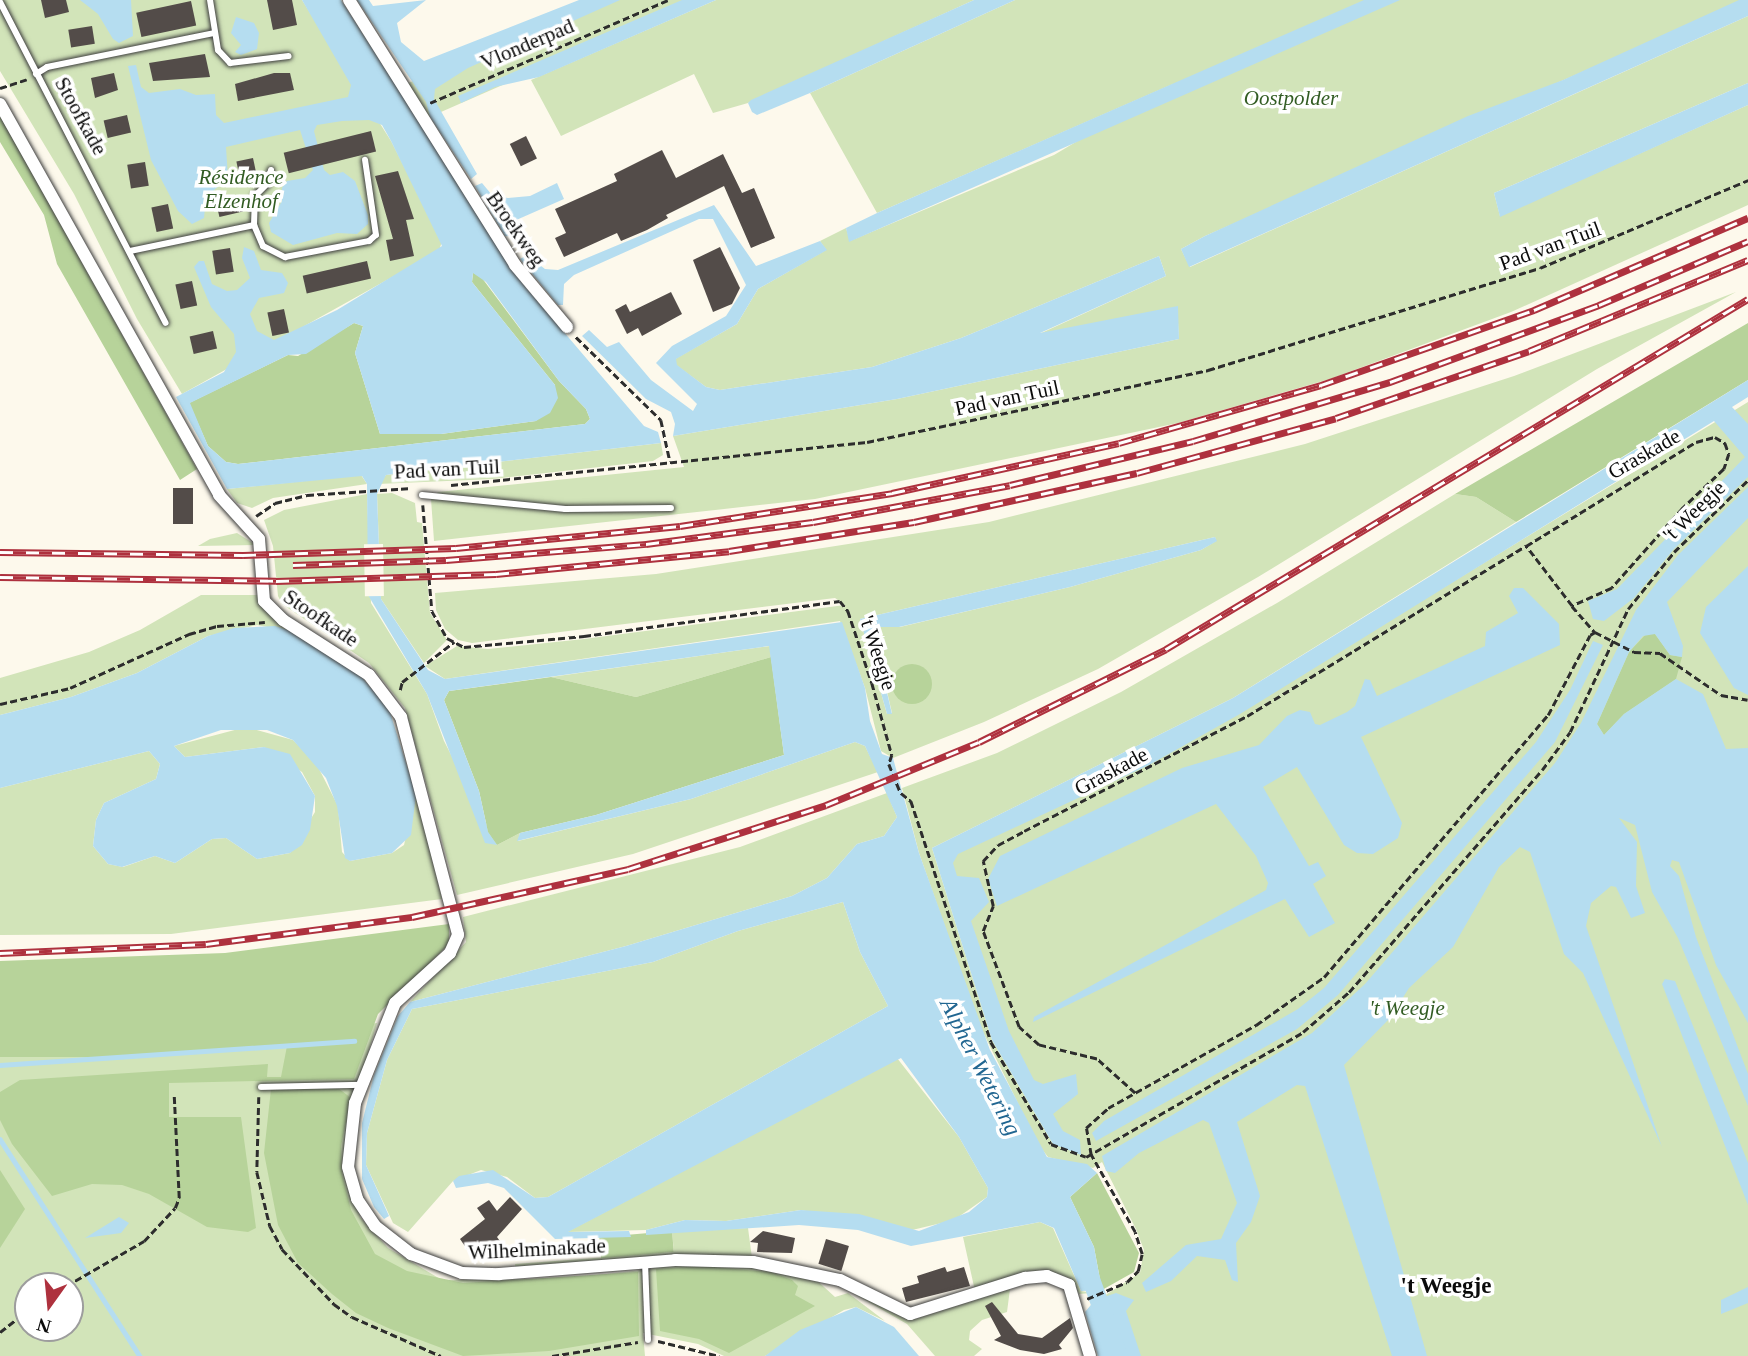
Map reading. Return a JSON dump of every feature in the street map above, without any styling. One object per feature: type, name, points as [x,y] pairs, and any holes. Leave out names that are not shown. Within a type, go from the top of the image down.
[{"type":"street","name":"Broekweg","points":[[349,0],[515,265],[567,327]]},
{"type":"street","name":"Stoofkade","points":[[0,104],[219,495],[247,522],[263,550],[264,601],[283,620],[344,656],[394,704],[424,790],[458,935],[450,953],[410,987],[388,1016]]},
{"type":"street","name":"Wilhelminakade","points":[[388,1016],[360,1085],[347,1153],[352,1186],[375,1226],[411,1254],[447,1270],[480,1275],[645,1262],[729,1260],[793,1268],[840,1280],[910,1314],[1025,1278],[1059,1278],[1069,1285],[1078,1303],[1090,1356]]},
{"type":"lane","points":[[210,0],[218,50],[230,64],[289,56]]},
{"type":"lane","name":"Stoofkade","points":[[0,2],[166,323]]},
{"type":"lane","name":"Stoofkade","points":[[36,74],[47,67],[214,33]]},
{"type":"lane","points":[[271,170],[268,183],[252,205],[254,225],[263,246],[285,257],[369,240],[376,235],[378,224],[365,160]]},
{"type":"lane","points":[[130,251],[254,225]]},
{"type":"lane","points":[[421,491],[565,509],[671,508]]},
{"type":"lane","points":[[261,1087],[360,1085]]},
{"type":"lane","points":[[645,1262],[648,1340]]},
{"type":"path","name":"Vlonderpad","points":[[438,100],[668,0]]},
{"type":"path","points":[[0,88],[12,86],[36,74]]},
{"type":"path","name":"Pad van Tuil","points":[[447,486],[867,442],[1208,370],[1540,268],[1748,180]]},
{"type":"path","points":[[567,327],[662,420],[670,461]]},
{"type":"path","name":"Graskade","points":[[1135,1093],[1097,1059],[1039,1045],[1019,1027],[983,931],[993,906],[983,861],[998,845],[1247,716],[1696,442],[1714,438],[1725,443],[1729,454],[1724,469],[1683,508],[1612,588],[1572,606]]},
{"type":"path","name":"'t Weegje","points":[[454,642],[487,646],[584,636],[839,601],[848,611],[892,755],[889,764],[907,796],[991,1042],[1051,1144],[1077,1157],[1091,1155],[1303,1032],[1349,992],[1549,760],[1570,732],[1628,609],[1659,569],[1748,480]]},
{"type":"path","name":"Pad van Tuil","points":[[247,522],[275,503],[358,489],[421,491]]},
{"type":"path","points":[[409,676],[454,642],[432,611],[421,491]]},
{"type":"path","points":[[1526,546],[1595,632],[1634,652],[1660,653],[1721,695],[1748,700]]},
{"type":"path","points":[[0,704],[70,688],[189,634],[217,626],[283,620]]},
{"type":"path","points":[[1093,1297],[1133,1277],[1142,1254],[1091,1155],[1086,1128],[1108,1108],[1256,1026],[1324,977],[1548,715],[1595,632]]},
{"type":"path","points":[[261,1087],[257,1172],[270,1226],[282,1250],[334,1304],[352,1317],[441,1356]]},
{"type":"path","points":[[84,1275],[144,1241],[174,1208],[178,1198],[174,1096]]},
{"type":"path","points":[[0,1332],[14,1321]]},
{"type":"path","points":[[552,1356],[648,1340],[682,1344],[719,1356]]},
{"type":"green space","name":"Résidence Elzenhof","points":[[0,0],[302,0],[391,141],[442,241],[439,251],[182,394],[137,319],[74,194],[0,71]]},
{"type":"green space","points":[[604,0],[697,0],[409,126],[387,92]]},
{"type":"green space","points":[[716,0],[974,0],[748,103],[713,113],[694,74],[561,136],[531,80]]},
{"type":"green space","name":"Oostpolder","points":[[1015,0],[1748,0],[1205,236],[1181,249],[1190,267],[1748,16],[1748,83],[1494,193],[1500,216],[1748,105],[1748,205],[1511,312],[1330,379],[1178,423],[815,499],[434,541],[431,499],[438,492],[684,467],[673,436],[897,399],[1179,339],[1177,307],[1037,335],[1166,276],[1159,256],[961,338],[872,367],[720,390],[706,387],[676,365],[675,359],[737,324],[758,289],[826,250],[820,241],[846,228],[850,241],[1054,155],[1173,84],[877,213],[810,93]]},
{"type":"green space","points":[[0,116],[197,469],[180,480],[57,264],[44,215],[0,142]]},
{"type":"green space","points":[[473,273],[479,274],[559,381],[586,409],[590,419],[585,424],[238,464],[226,462],[208,446],[189,403],[288,355],[298,356],[354,323],[363,326],[355,353],[380,434],[441,434],[536,421],[555,385],[472,282]]},
{"type":"green space","points":[[1736,292],[1597,369],[1258,577],[1098,669],[984,722],[893,758],[881,751],[865,688],[840,621],[445,679],[425,666],[457,646],[488,649],[584,639],[845,605],[835,598],[472,643],[458,640],[445,629],[436,610],[435,593],[656,574],[989,522],[1305,444],[1514,376]],"holes":[[[1215,537],[1216,541],[1201,550],[1070,587],[900,627],[879,627],[874,636],[892,713],[887,714],[860,619]]]},
{"type":"green space","points":[[1748,323],[1748,380],[1516,522],[1476,497],[1455,494]]},
{"type":"green space","name":"'t Weegje","points":[[1748,402],[1748,1356],[1133,1356],[1110,1298],[1104,1296],[1140,1273],[1144,1250],[1136,1229],[1102,1162],[1093,1168],[1048,1157],[1038,1144],[979,1024],[919,853],[902,788],[997,753],[1121,692],[1277,603],[1455,494],[1476,497],[1516,522],[1233,698],[932,848],[992,1040],[1053,1144],[1000,1041],[938,860],[1318,664]]},
{"type":"green space","points":[[661,443],[663,455],[653,461],[493,479],[378,484],[386,475]]},
{"type":"green space","points":[[361,475],[367,484],[273,498],[252,508],[237,503],[227,489]]},
{"type":"green space","points":[[392,493],[415,503],[417,522],[422,523],[430,613],[447,640],[424,663],[381,599],[377,494]]},
{"type":"green space","points":[[367,494],[371,603],[427,694],[444,741],[497,845],[520,833],[518,841],[691,799],[855,742],[865,746],[878,772],[633,854],[457,895],[405,708],[369,663],[282,604],[278,596],[273,546],[264,520],[284,510]]},
{"type":"green space","points":[[237,533],[256,545],[198,546],[210,539]]},
{"type":"green space","points":[[201,595],[264,595],[297,633],[257,625],[208,636],[137,673],[71,697],[0,715],[0,678],[89,652],[140,630]]},
{"type":"green space","points":[[1647,633],[1655,634],[1670,655],[1682,657],[1676,679],[1624,714],[1604,735],[1597,724],[1629,652]]},
{"type":"green space","points":[[770,646],[771,657],[636,697],[551,677]]},
{"type":"green space","points":[[771,657],[784,755],[596,815],[520,833],[497,845],[488,832],[479,791],[444,700],[449,691],[551,677],[636,697]]},
{"type":"green space","points":[[912,664],[926,670],[932,684],[926,698],[912,704],[898,698],[892,684],[898,670]]},
{"type":"green space","points":[[246,727],[293,740],[316,763],[338,806],[342,852],[350,861],[392,853],[404,845],[416,795],[442,899],[171,934],[0,935],[0,788],[149,751],[160,764],[156,779],[104,803],[96,820],[93,846],[108,864],[123,867],[155,856],[175,863],[212,839],[226,838],[257,859],[290,853],[315,812],[315,796],[302,772],[264,747],[185,757],[174,746]]},
{"type":"green space","points":[[887,793],[897,817],[884,836],[857,844],[827,878],[792,896],[626,946],[410,1002],[466,942],[463,917],[740,847]]},
{"type":"green space","points":[[843,902],[860,952],[888,1006],[548,1197],[535,1198],[507,1177],[481,1170],[453,1181],[408,1232],[393,1223],[366,1165],[367,1133],[387,1060],[412,1009],[653,962],[738,931]]},
{"type":"green space","points":[[449,924],[449,944],[378,1014],[354,1079],[169,1083],[169,1117],[241,1117],[256,1228],[248,1232],[207,1227],[149,1194],[122,1185],[92,1184],[52,1196],[12,1144],[0,1120],[0,1092],[20,1080],[268,1064],[267,1077],[281,1077],[287,1046],[104,1057],[0,1057],[0,961],[225,953]]},
{"type":"green space","points":[[377,1023],[348,1122],[360,1217],[388,1248],[442,1280],[558,1279],[652,1269],[655,1265],[730,1263],[812,1276],[835,1297],[848,1293],[885,1321],[856,1307],[844,1310],[765,1356],[724,1356],[698,1344],[643,1333],[645,1356],[0,1356],[0,1054],[142,1053]]},
{"type":"green space","points":[[897,1058],[959,1137],[988,1188],[987,1197],[954,1220],[908,1231],[801,1210],[726,1221],[685,1220],[646,1230],[567,1232]]},
{"type":"green space","points":[[338,1088],[351,1098],[341,1146],[342,1174],[351,1210],[375,1254],[407,1271],[463,1283],[638,1272],[639,1336],[549,1351],[463,1356],[356,1313],[332,1294],[298,1263],[278,1225],[264,1153],[271,1089]]},
{"type":"green space","points":[[0,1170],[25,1209],[0,1248]]},
{"type":"green space","points":[[1097,1173],[1139,1253],[1134,1272],[1102,1290],[1094,1247],[1070,1197]]},
{"type":"green space","points":[[1040,1222],[1053,1228],[1081,1291],[1092,1293],[1079,1294],[1069,1278],[1055,1273],[975,1291],[963,1237]]},
{"type":"green space","points":[[748,1228],[752,1258],[516,1270],[515,1264],[674,1252],[672,1231]]},
{"type":"green space","points":[[672,1231],[674,1252],[601,1258],[599,1237]]},
{"type":"green space","points":[[701,1266],[771,1272],[792,1280],[798,1286],[795,1295],[815,1306],[729,1353],[699,1339],[660,1331],[656,1269]]},
{"type":"green space","points":[[1010,1289],[1007,1312],[982,1320],[970,1331],[969,1340],[982,1349],[974,1356],[935,1356],[907,1324],[851,1292],[915,1319]]},
{"type":"water","points":[[80,0],[131,0],[133,36],[119,43],[113,39],[98,14]]},
{"type":"water","points":[[302,0],[341,0],[523,284],[644,426],[658,432],[661,443],[386,475],[377,494],[381,599],[428,670],[445,679],[842,622],[865,688],[870,721],[882,754],[893,758],[919,853],[990,1050],[1047,1157],[1087,1164],[1097,1173],[1070,1197],[1094,1247],[1102,1290],[1081,1291],[1054,1228],[1040,1222],[911,1246],[858,1230],[799,1225],[646,1235],[646,1230],[685,1220],[726,1221],[801,1210],[859,1214],[919,1231],[969,1212],[987,1197],[988,1188],[959,1137],[901,1058],[568,1232],[629,1231],[631,1237],[555,1239],[504,1188],[488,1183],[456,1188],[453,1181],[459,1176],[493,1170],[535,1198],[548,1197],[888,1006],[860,952],[843,902],[738,931],[653,962],[412,1009],[387,1060],[367,1133],[366,1165],[389,1216],[384,1219],[374,1207],[362,1179],[362,1123],[374,1075],[398,1016],[410,1002],[626,946],[792,896],[827,878],[857,844],[884,836],[897,817],[865,746],[855,742],[691,799],[517,841],[520,833],[596,815],[784,755],[769,646],[449,691],[444,700],[479,791],[488,832],[497,845],[485,843],[427,694],[368,595],[367,484],[362,476],[227,489],[176,397],[224,372],[236,352],[234,334],[211,307],[194,267],[199,261],[204,261],[212,284],[227,291],[237,290],[250,278],[242,258],[244,247],[254,251],[261,270],[282,273],[288,283],[284,293],[259,298],[250,314],[257,331],[274,340],[337,310],[442,246],[382,125],[369,120],[317,125],[314,131],[324,170],[330,175],[343,172],[355,181],[368,215],[368,224],[357,234],[337,233],[293,245],[271,232],[269,223],[282,201],[282,188],[287,181],[305,178],[313,170],[300,130],[226,147],[228,178],[206,197],[204,218],[192,224],[178,211],[151,160],[128,66],[136,65],[141,87],[149,93],[180,89],[196,95],[215,94],[216,115],[224,123],[348,97],[351,85]],"holes":[[[473,273],[486,282],[559,381],[586,409],[590,419],[585,424],[238,464],[226,462],[208,446],[190,403],[288,355],[306,354],[354,323],[363,326],[355,353],[380,434],[441,434],[536,421],[550,413],[558,398],[555,385],[472,282]]]},
{"type":"water","points":[[357,0],[369,0],[373,6],[426,0],[397,23],[401,42],[424,61],[579,0],[620,0],[468,68],[435,89],[434,99],[477,174],[471,179],[430,117],[426,102]]},
{"type":"water","points":[[682,0],[716,0],[539,77],[495,87],[461,103],[458,96]]},
{"type":"water","points":[[974,0],[1015,0],[810,93],[757,115],[752,112],[748,103],[751,100]]},
{"type":"water","points":[[1364,0],[1400,0],[849,242],[846,228],[877,213]]},
{"type":"water","points":[[1739,0],[1748,0],[1748,16],[1189,267],[1181,249],[1205,236],[1468,116],[1563,80]]},
{"type":"water","points":[[236,17],[254,23],[259,33],[257,49],[241,55],[235,52],[241,45],[231,33]]},
{"type":"water","points":[[1748,83],[1748,105],[1500,217],[1494,193]]},
{"type":"water","points":[[482,183],[492,195],[508,198],[530,196],[557,183],[564,199],[514,221],[520,237],[505,236],[475,186]]},
{"type":"water","points":[[714,205],[756,266],[820,241],[827,250],[758,289],[737,324],[676,359],[677,365],[706,387],[720,390],[872,367],[961,338],[1159,256],[1166,276],[1040,333],[1178,306],[1179,339],[897,399],[673,436],[675,424],[671,412],[646,399],[582,336],[589,330],[607,347],[619,342],[651,380],[693,411],[697,404],[656,363],[672,346],[726,316],[746,285],[713,219],[699,219],[574,275],[564,284],[563,305],[558,305],[520,259],[527,255],[545,269],[558,270]]},
{"type":"water","points":[[1748,380],[1748,397],[1732,407],[1748,424],[1748,477],[1673,550],[1634,598],[1604,621],[1593,619],[1588,601],[1617,589],[1745,457],[1714,421],[1240,714],[1149,765],[958,854],[953,863],[957,876],[979,878],[989,902],[971,921],[1009,1031],[1034,1080],[1043,1084],[1076,1074],[1078,1094],[1053,1114],[1063,1131],[1080,1140],[1081,1155],[1053,1144],[992,1040],[932,848],[1233,698]]},
{"type":"water","points":[[1748,487],[1748,518],[1667,602],[1683,646],[1682,657],[1670,655],[1655,634],[1643,636],[1629,652],[1597,724],[1604,735],[1624,714],[1676,679],[1703,694],[1726,749],[1748,748],[1748,1023],[1716,965],[1679,862],[1672,860],[1670,866],[1679,876],[1696,937],[1748,1074],[1748,1106],[1678,938],[1652,892],[1635,825],[1619,818],[1637,842],[1636,886],[1645,913],[1631,918],[1616,887],[1611,886],[1591,903],[1586,926],[1662,1147],[1583,973],[1564,954],[1530,852],[1520,847],[1499,867],[1453,947],[1409,988],[1390,1018],[1344,1065],[1427,1356],[1392,1356],[1305,1086],[1297,1085],[1237,1122],[1260,1196],[1251,1222],[1236,1243],[1238,1282],[1232,1280],[1225,1260],[1197,1256],[1171,1281],[1146,1292],[1142,1283],[1186,1245],[1221,1239],[1237,1203],[1209,1123],[1203,1120],[1139,1153],[1115,1173],[1106,1171],[1102,1156],[1312,1033],[1365,984],[1555,763],[1581,723],[1636,610],[1678,555]]},
{"type":"water","points":[[1215,537],[1217,541],[1201,550],[1070,587],[899,627],[879,627],[874,637],[892,714],[887,714],[860,619]]},
{"type":"water","points":[[1748,566],[1748,695],[1734,688],[1700,633],[1706,607]]},
{"type":"water","points":[[1514,588],[1523,588],[1559,624],[1560,645],[1361,737],[1402,823],[1398,838],[1373,854],[1357,853],[1344,845],[1297,767],[1263,787],[1309,866],[1318,862],[1326,876],[1313,884],[1335,923],[1309,937],[1285,899],[1033,1022],[1034,1017],[1266,890],[1268,883],[1256,856],[1216,804],[997,906],[988,879],[1000,856],[1182,768],[1259,745],[1287,716],[1300,710],[1310,712],[1315,724],[1320,725],[1347,712],[1355,706],[1365,679],[1370,680],[1377,696],[1485,646],[1486,632],[1518,613],[1509,596]]},
{"type":"water","points":[[275,626],[297,633],[358,673],[389,709],[416,795],[411,835],[392,853],[350,861],[345,858],[337,806],[326,778],[293,740],[267,730],[221,730],[174,746],[185,757],[264,747],[290,754],[315,796],[310,830],[302,845],[290,853],[257,859],[226,838],[212,839],[175,863],[155,856],[122,867],[108,864],[93,846],[96,820],[104,803],[156,779],[160,764],[149,751],[0,788],[0,715],[71,697],[137,673],[208,636],[234,628]]},
{"type":"water","points":[[1593,641],[1603,645],[1555,742],[1338,995],[1297,1029],[1096,1141],[1092,1133],[1104,1121],[1298,1009],[1324,988],[1536,742],[1570,690]]},
{"type":"water","points":[[1665,979],[1675,981],[1748,1163],[1748,1205],[1662,984]]},
{"type":"water","points":[[119,1217],[129,1223],[121,1233],[85,1238]]},
{"type":"water","points":[[1748,1287],[1748,1303],[1721,1314],[1721,1300]]},
{"type":"water","points":[[1116,1293],[1134,1300],[1126,1311],[1141,1356],[1098,1356],[1085,1312],[1095,1300]]},
{"type":"water","points":[[856,1307],[894,1327],[919,1356],[765,1356],[800,1330]]},
{"type":"pier","points":[[364,544],[383,544],[384,596],[365,596]]},
{"type":"building","points":[[41,0],[66,0],[69,12],[45,18]]},
{"type":"building","points":[[267,0],[292,0],[297,25],[273,30]]},
{"type":"building","points":[[191,1],[196,25],[141,37],[136,13]]},
{"type":"building","points":[[92,26],[95,44],[71,48],[68,30]]},
{"type":"building","points":[[205,54],[210,77],[153,81],[149,63]]},
{"type":"building","points":[[114,73],[118,90],[95,98],[91,78]]},
{"type":"building","points":[[274,73],[290,73],[294,90],[238,101],[235,84]]},
{"type":"building","points":[[127,115],[131,133],[108,138],[104,120]]},
{"type":"building","points":[[371,131],[376,151],[289,173],[284,153]]},
{"type":"building","points":[[526,136],[537,158],[521,166],[510,144]]},
{"type":"building","points":[[662,150],[676,178],[723,154],[742,193],[754,188],[775,238],[751,248],[724,186],[666,215],[668,218],[647,230],[621,241],[617,233],[564,257],[555,238],[566,233],[555,209],[617,181],[614,174]]},
{"type":"building","points":[[253,158],[258,182],[242,186],[236,162]]},
{"type":"building","points":[[145,162],[149,186],[131,189],[127,165]]},
{"type":"building","points":[[398,171],[414,219],[406,220],[414,256],[390,261],[386,240],[393,239],[375,176]]},
{"type":"building","points":[[239,195],[243,212],[219,217],[216,200]]},
{"type":"building","points":[[168,204],[173,228],[157,232],[151,208]]},
{"type":"building","points":[[720,247],[740,288],[732,304],[713,312],[693,260]]},
{"type":"building","points":[[230,248],[234,272],[216,275],[212,251]]},
{"type":"building","points":[[367,261],[371,279],[307,293],[303,276]]},
{"type":"building","points":[[192,281],[197,305],[181,309],[175,285]]},
{"type":"building","points":[[671,292],[682,314],[642,336],[638,328],[627,334],[615,310],[626,304],[630,312]]},
{"type":"building","points":[[284,309],[289,332],[272,336],[267,313]]},
{"type":"building","points":[[213,331],[217,349],[194,354],[190,336]]},
{"type":"building","points":[[173,488],[193,488],[193,524],[173,524]]},
{"type":"building","points":[[510,1197],[522,1209],[497,1237],[502,1244],[493,1251],[488,1244],[471,1255],[460,1239],[485,1219],[477,1208],[489,1200],[497,1211]]},
{"type":"building","points":[[763,1231],[795,1238],[792,1253],[757,1252],[758,1243],[750,1242]]},
{"type":"building","points":[[826,1239],[849,1246],[841,1271],[818,1264]]},
{"type":"building","points":[[945,1267],[947,1272],[964,1267],[970,1286],[906,1302],[902,1288],[919,1283],[917,1276]]},
{"type":"building","points":[[992,1302],[1018,1334],[1042,1338],[1070,1318],[1073,1328],[1059,1345],[1062,1349],[1044,1354],[1020,1350],[994,1340],[1001,1336],[985,1306]]},
{"type":"waterway","points":[[0,1065],[354,1041]]},
{"type":"waterway","points":[[0,1139],[140,1356]]},
{"type":"waterway","name":"Alpher Wetering","points":[[1088,1271],[1119,1356]]},
{"type":"railway","points":[[0,552],[243,555],[456,548],[680,526],[892,493],[1119,443],[1321,385],[1534,310],[1748,218]]},
{"type":"railway","points":[[293,565],[446,560],[646,544],[813,522],[1010,485],[1193,441],[1390,382],[1599,305],[1748,241]]},
{"type":"railway","points":[[0,577],[276,581],[496,574],[729,551],[914,522],[1137,473],[1336,418],[1529,351],[1748,260]]},
{"type":"railway","points":[[0,953],[206,944],[412,917],[628,869],[826,805],[979,742],[1166,649],[1748,299]]},
{"type":"district","name":"'t Weegje","points":[[1446,1286]]}]
